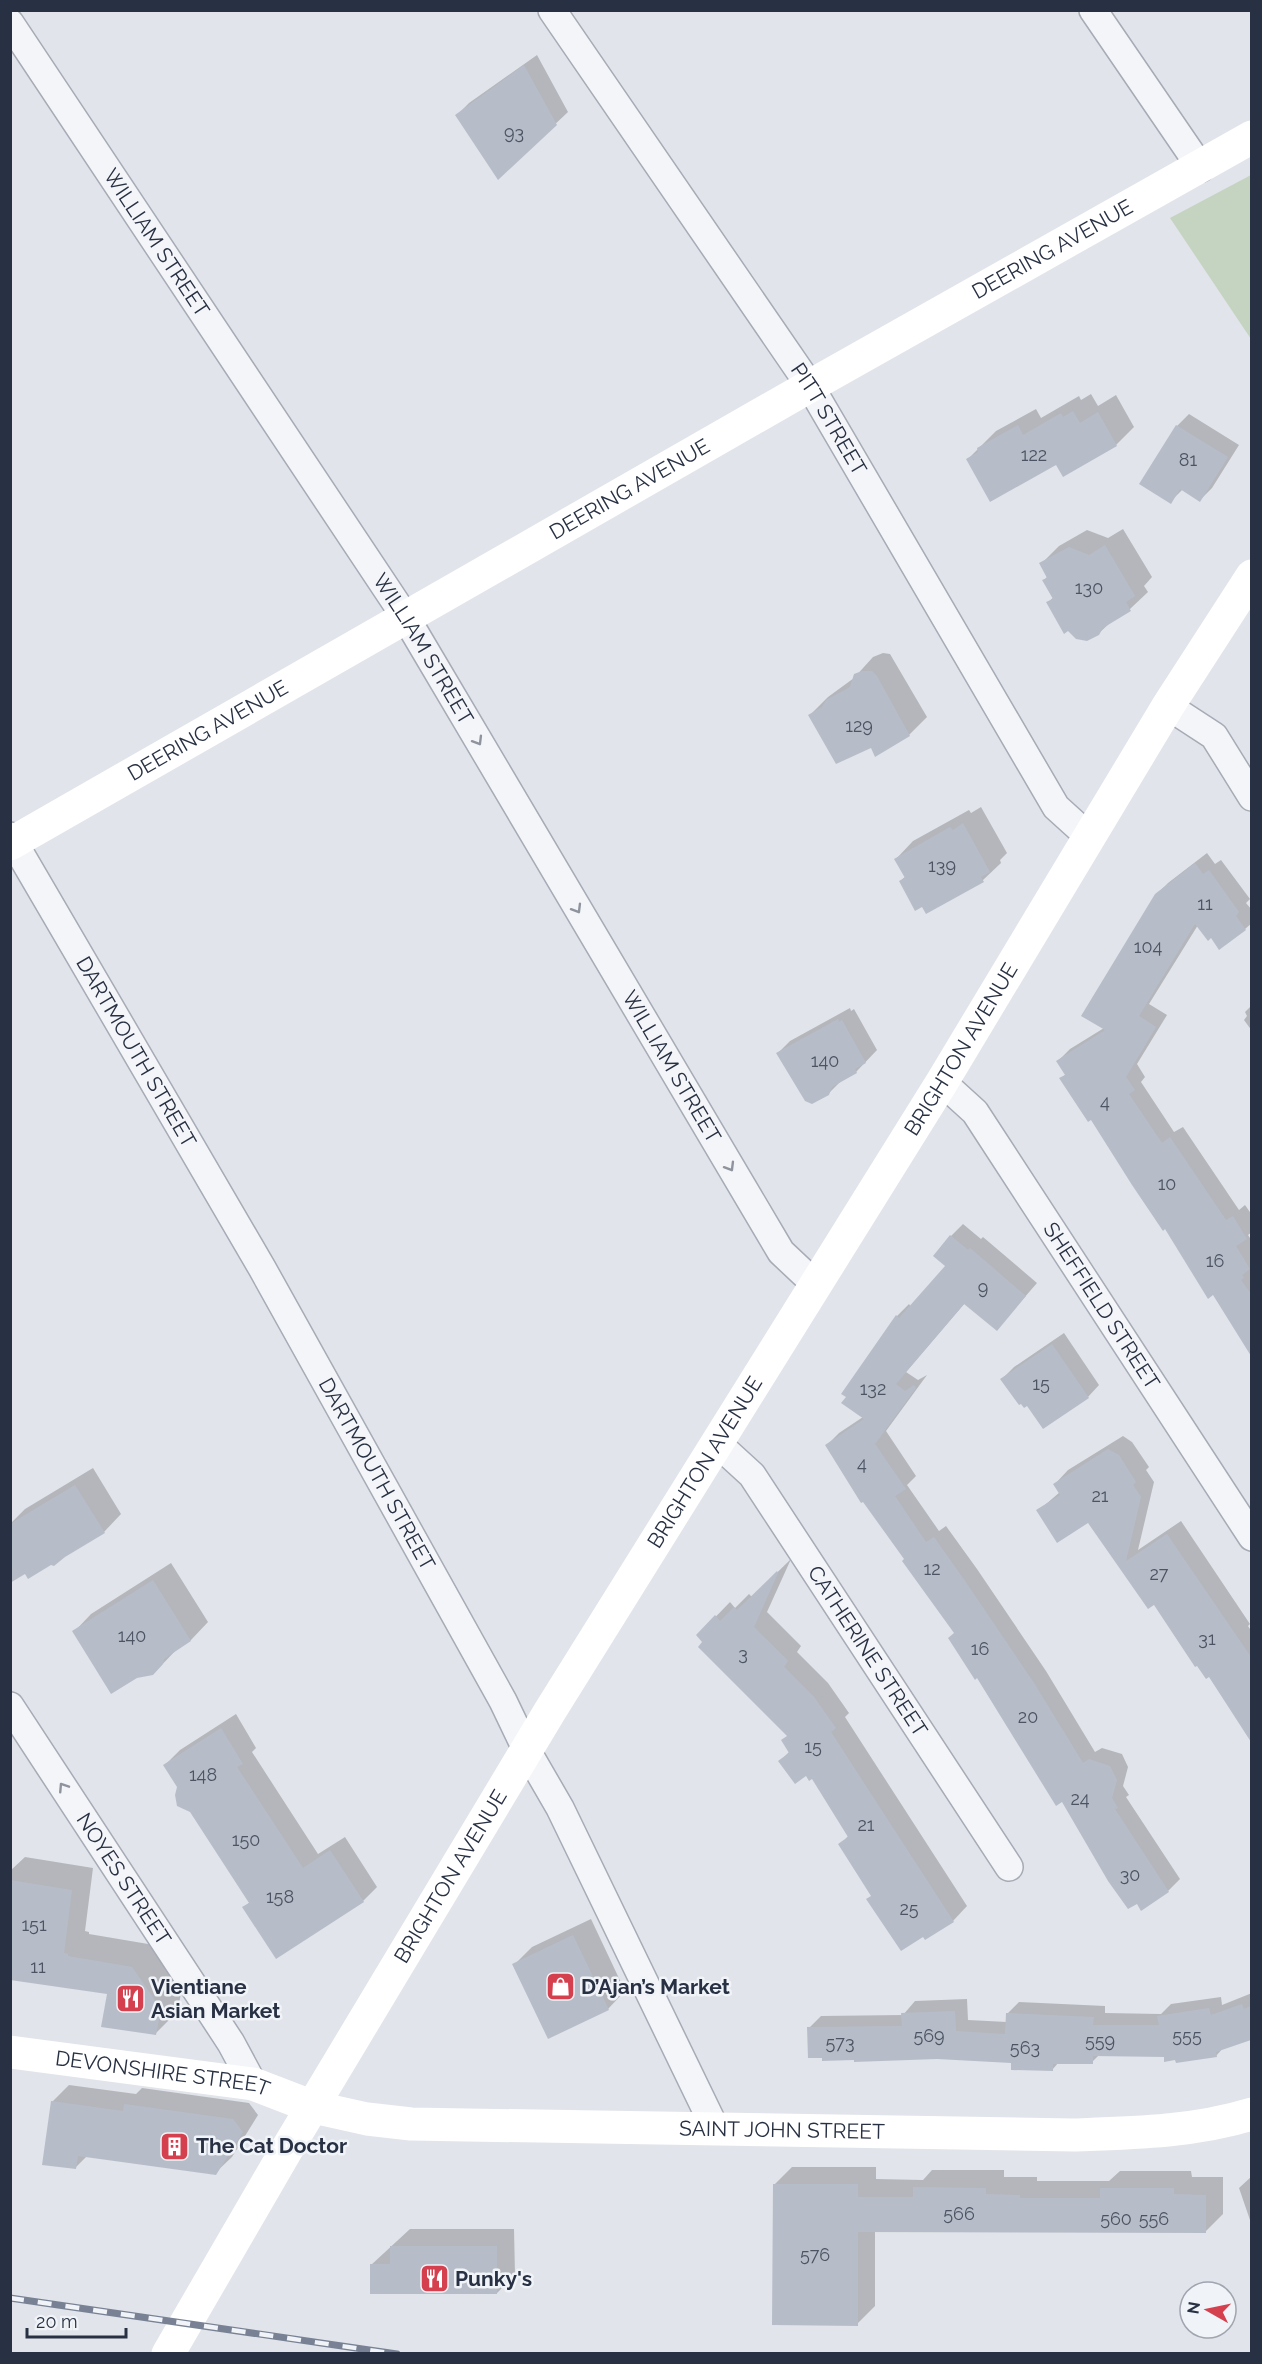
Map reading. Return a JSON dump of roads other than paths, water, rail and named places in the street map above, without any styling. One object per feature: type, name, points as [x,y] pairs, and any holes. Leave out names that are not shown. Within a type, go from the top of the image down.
[{"type":"main road","name":"DEERING AVENUE","points":[[12,840],[406,618],[810,386],[1201,168],[1251,137]]},
{"type":"main road","name":"BRIGHTON AVENUE","points":[[168,2354],[527,1751],[942,1082],[1168,706],[1251,576]]},
{"type":"main road","name":"DEVONSHIRE STREET","points":[[10,2052],[253,2084],[313,2107]]},
{"type":"main road","name":"SAINT JOHN STREET","points":[[313,2107],[367,2119],[411,2124],[1073,2135],[1218,2125],[1251,2114]]},
{"type":"street","name":"PITT STREET","points":[[552,10],[810,386],[1056,807],[1088,836]]},
{"type":"street","points":[[1093,10],[1201,168]]},
{"type":"street","name":"WILLIAM STREET","points":[[10,23],[406,618],[781,1252],[815,1284]]},
{"type":"street","points":[[1168,706],[1214,736],[1251,796]]},
{"type":"street","name":"DARTMOUTH STREET","points":[[12,840],[262,1268],[498,1692],[527,1751],[554,1797],[715,2128]]},
{"type":"street","name":"SHEFFIELD STREET","points":[[942,1082],[975,1112],[1251,1537]]},
{"type":"street","name":"CATHERINE STREET","points":[[717,1443],[752,1475],[1009,1867]]},
{"type":"street","name":"NOYES STREET","points":[[10,1706],[231,2043],[253,2084]]},
{"type":"railway","points":[[10,2298],[397,2354]]},
{"type":"place","name":"D’Ajan’s Market","points":[[560,1987]]},
{"type":"place","name":"Vientiane Asian Market","points":[[130,1999]]},
{"type":"place","name":"The Cat Doctor","points":[[175,2146]]},
{"type":"place","name":"Punky's","points":[[434,2279]]}]
